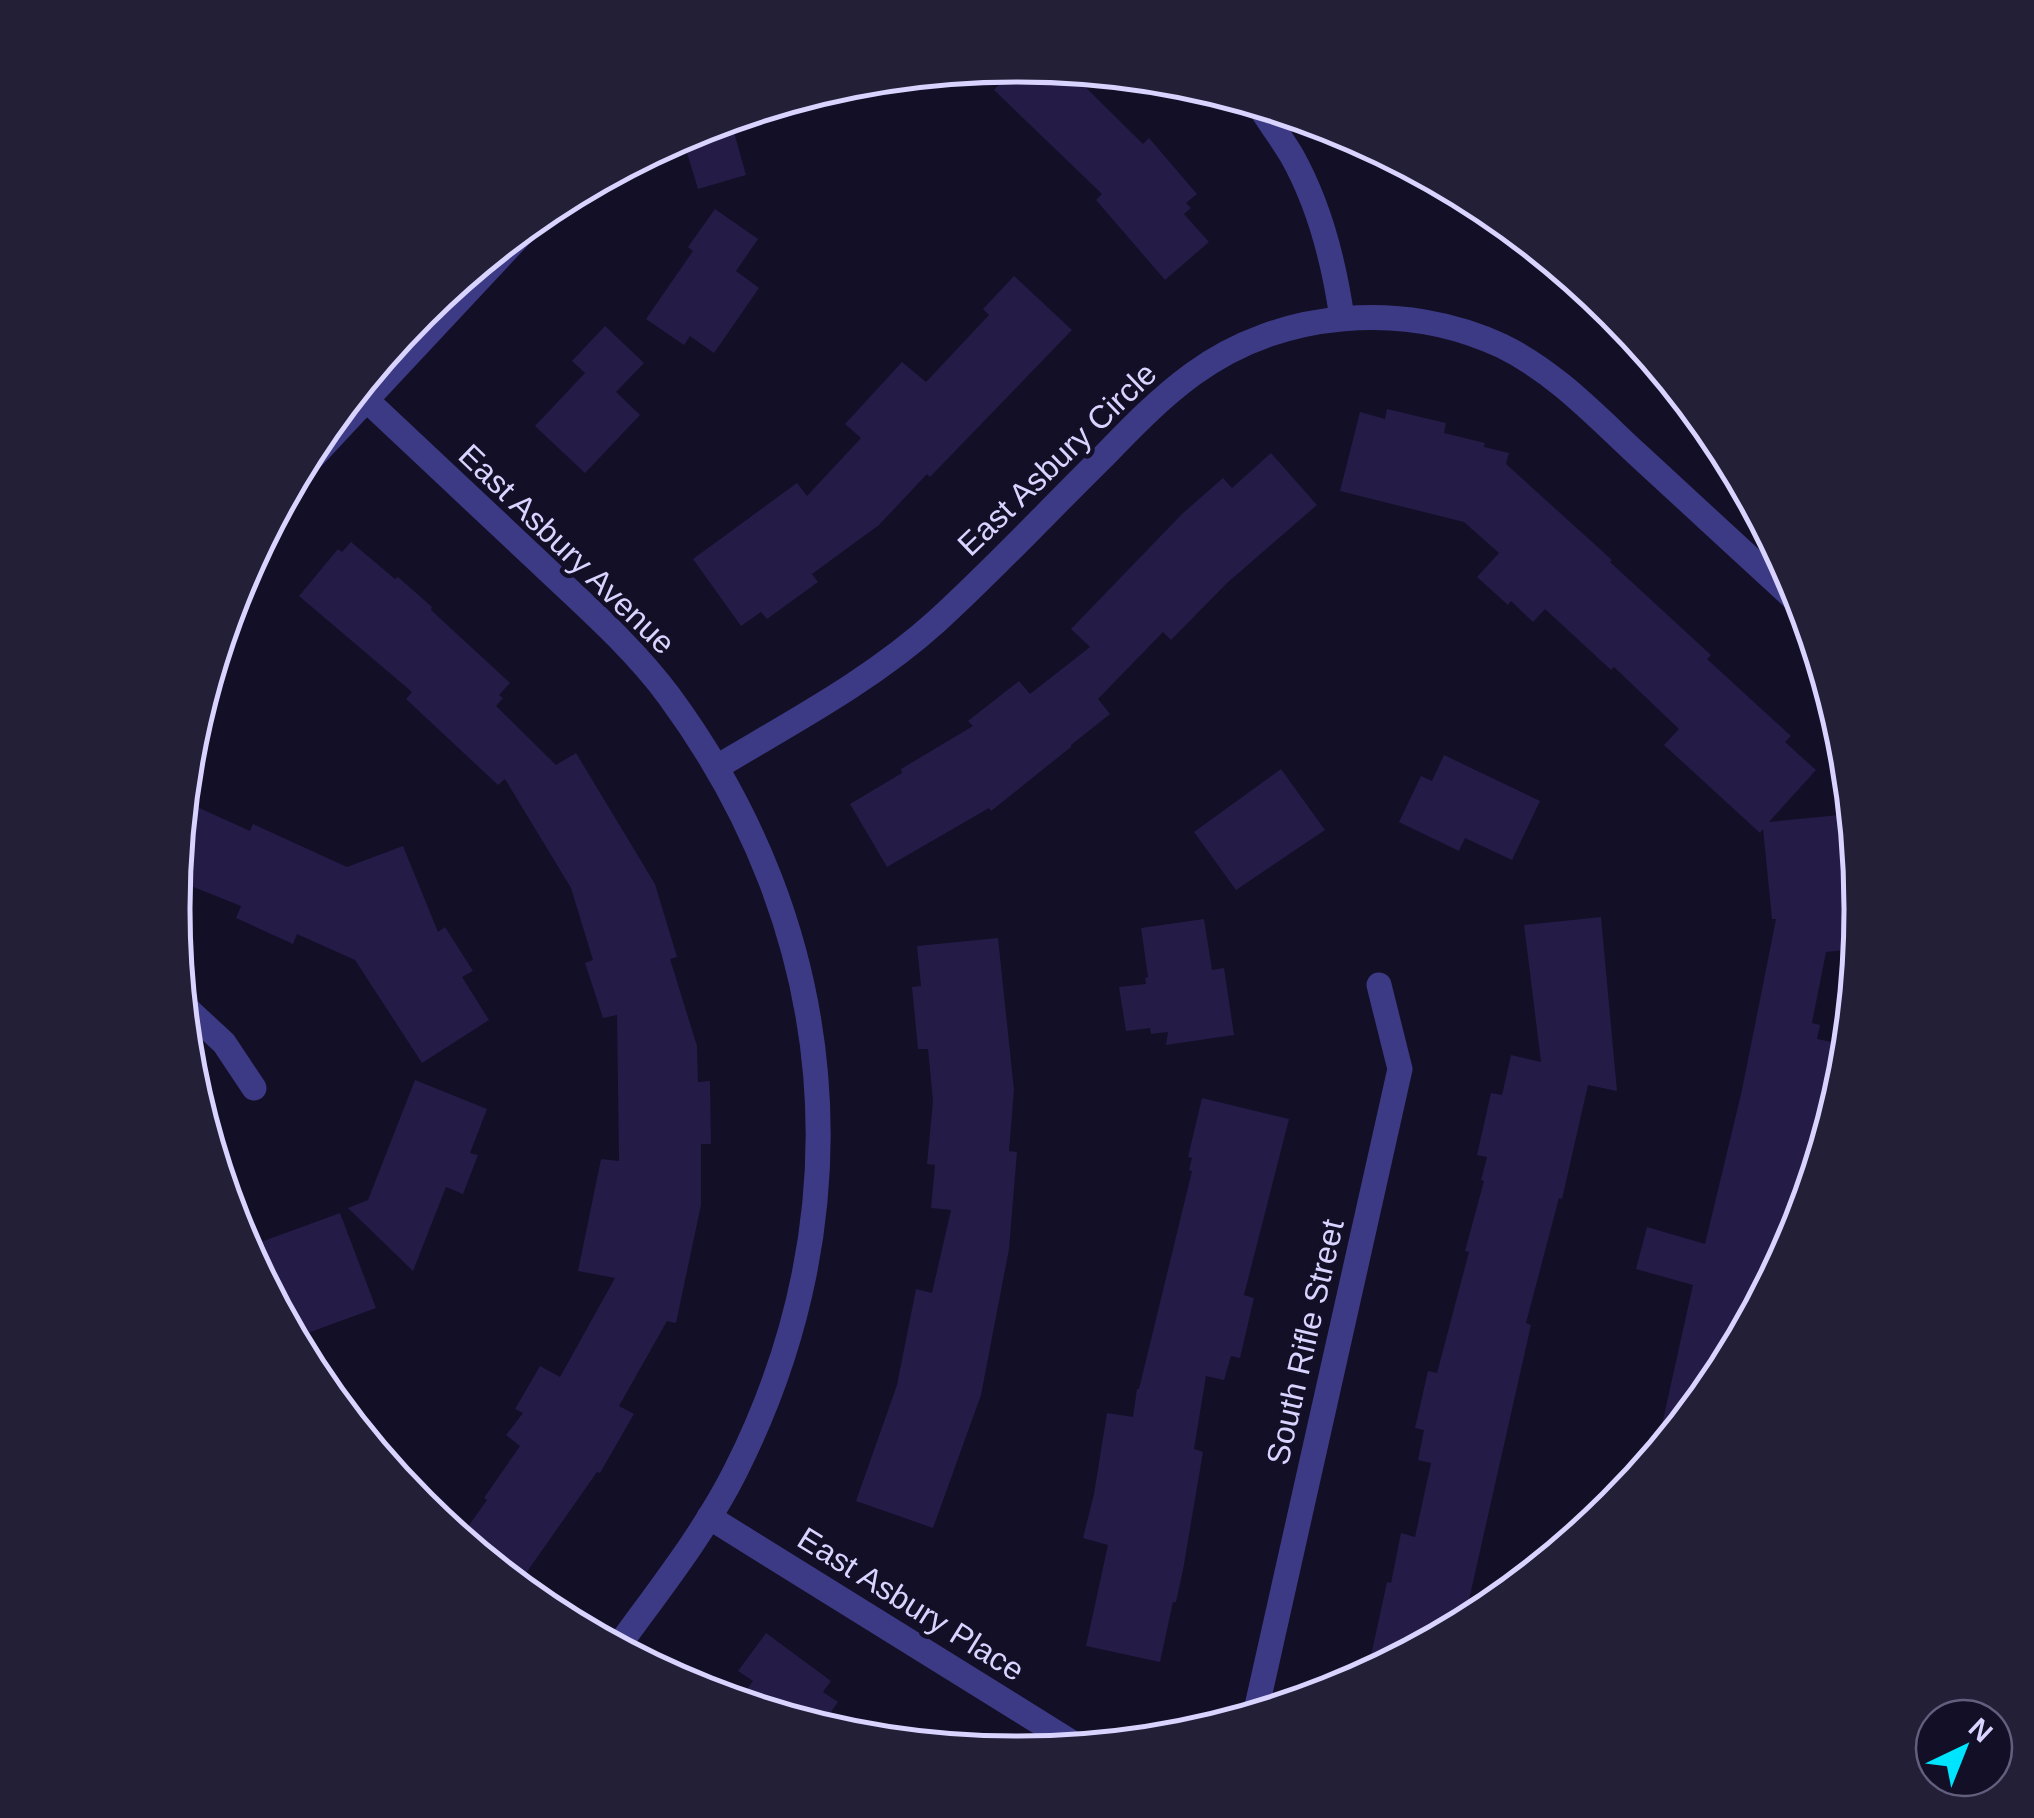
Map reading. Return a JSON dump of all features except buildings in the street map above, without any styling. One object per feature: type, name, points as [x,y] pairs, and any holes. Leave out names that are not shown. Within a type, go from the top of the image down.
[{"type":"street","points":[[1270,122],[1292,157],[1319,216],[1342,318]]},
{"type":"street","name":"East Asbury Circle","points":[[717,767],[888,662],[937,621],[1153,406],[1194,372],[1251,341],[1312,322],[1393,318],[1441,324],[1502,346],[1557,379],[1776,582]]},
{"type":"street","name":"East Asbury Avenue","points":[[366,400],[618,637],[667,694],[717,767],[747,822],[776,891],[806,1000],[816,1074],[819,1150],[814,1225],[800,1300],[766,1407],[734,1475],[625,1636]]},
{"type":"street","name":"South Rifle Street","points":[[1258,1699],[1400,1069],[1379,984]]},
{"type":"street","points":[[198,1019],[224,1042],[254,1088]]},
{"type":"street","name":"East Asbury Place","points":[[709,1517],[1059,1734]]}]
